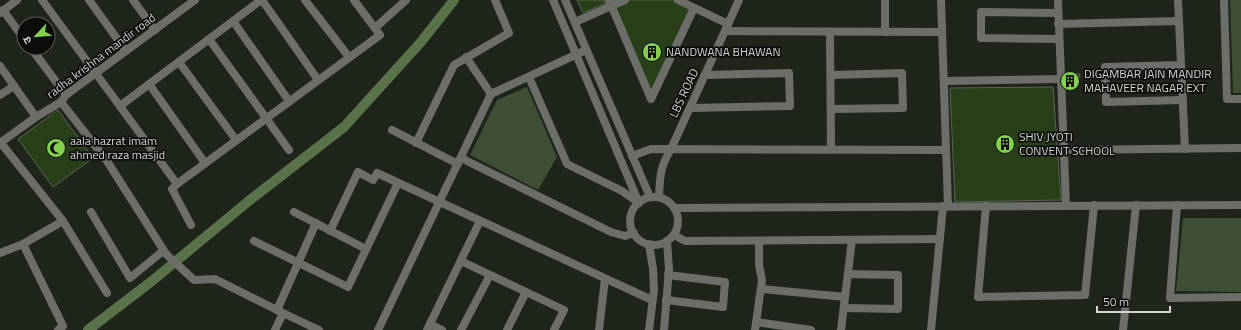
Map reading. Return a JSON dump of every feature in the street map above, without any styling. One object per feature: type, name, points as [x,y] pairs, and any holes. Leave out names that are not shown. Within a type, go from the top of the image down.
[{"type":"street","points":[[16,28],[2,11],[17,0]]},
{"type":"street","points":[[42,0],[177,184]]},
{"type":"street","points":[[89,0],[126,51]]},
{"type":"street","points":[[133,0],[155,30]]},
{"type":"street","name":"radha krishna mandir road","points":[[1,143],[36,117],[61,102],[66,95],[195,0]]},
{"type":"street","points":[[120,106],[262,0],[318,80]]},
{"type":"street","points":[[305,0],[349,57]]},
{"type":"street","points":[[354,0],[377,31]]},
{"type":"street","points":[[190,225],[172,189],[349,57],[377,31],[406,0]]},
{"type":"street","points":[[416,143],[454,65],[509,33],[495,0]]},
{"type":"street","points":[[553,0],[639,203]]},
{"type":"street","points":[[565,0],[650,197]]},
{"type":"street","points":[[575,22],[611,3],[626,0]]},
{"type":"street","points":[[678,0],[726,28],[830,32],[942,32]]},
{"type":"street","name":"LBS ROAD","points":[[659,197],[663,163],[671,149],[739,0]]},
{"type":"street","points":[[885,0],[885,32]]},
{"type":"street","points":[[931,330],[940,239],[946,206],[946,150],[941,0]]},
{"type":"street","points":[[1058,0],[1066,205]]},
{"type":"street","points":[[1178,0],[1185,149]]},
{"type":"street","points":[[1224,0],[1227,99],[1241,99]]},
{"type":"street","points":[[611,3],[651,99],[694,8]]},
{"type":"street","points":[[1058,12],[981,12],[981,38],[1059,39]]},
{"type":"street","points":[[233,21],[290,101]]},
{"type":"street","points":[[1058,24],[1179,22]]},
{"type":"street","points":[[830,32],[831,150]]},
{"type":"street","points":[[209,39],[289,150]]},
{"type":"street","points":[[378,330],[492,94],[586,50]]},
{"type":"street","points":[[37,56],[66,95]]},
{"type":"street","points":[[466,57],[492,94]]},
{"type":"street","points":[[179,62],[236,140]]},
{"type":"street","points":[[1181,65],[1105,67],[1106,102],[1183,100]]},
{"type":"street","points":[[0,66],[36,117]]},
{"type":"street","points":[[690,108],[790,106],[789,73],[705,75]]},
{"type":"street","points":[[830,75],[902,73],[902,108],[831,109]]},
{"type":"street","points":[[529,77],[567,164],[622,191],[639,203]]},
{"type":"street","points":[[944,81],[1061,79]]},
{"type":"street","points":[[149,84],[205,163]]},
{"type":"street","points":[[0,95],[14,86]]},
{"type":"street","points":[[61,102],[106,161],[164,253],[194,280],[215,279],[319,330]]},
{"type":"street","points":[[392,130],[416,143],[459,161],[611,232],[625,236],[634,233]]},
{"type":"street","points":[[1,143],[63,221],[107,293]]},
{"type":"street","points":[[1063,150],[1241,148]]},
{"type":"street","points":[[632,156],[651,149],[946,150]]},
{"type":"street","points":[[330,230],[358,172],[373,180],[377,173],[439,203],[652,300]]},
{"type":"street","points":[[254,241],[348,287],[398,183]]},
{"type":"street","points":[[650,197],[659,197],[668,201],[674,208],[678,217],[678,226],[674,235],[667,241],[658,244],[649,244],[640,240],[634,233],[631,225],[631,215],[639,203],[650,197]]},
{"type":"street","points":[[674,208],[1066,205],[1241,206]]},
{"type":"street","points":[[986,206],[978,297],[1085,295],[1094,205]]},
{"type":"street","points":[[1123,330],[1136,205]]},
{"type":"street","points":[[1177,205],[1170,298],[1241,297]]},
{"type":"street","points":[[91,212],[130,278],[164,253]]},
{"type":"street","points":[[294,212],[366,249]]},
{"type":"street","points":[[0,253],[23,244],[63,221]]},
{"type":"street","points":[[442,330],[429,327],[480,221]]},
{"type":"street","points":[[275,330],[280,312],[316,223]]},
{"type":"street","points":[[674,235],[685,241],[940,239]]},
{"type":"street","points":[[842,330],[852,240]]},
{"type":"street","points":[[664,330],[668,275],[667,241]]},
{"type":"street","points":[[758,241],[759,265],[762,280],[756,326],[811,330]]},
{"type":"street","points":[[23,244],[63,326],[58,330]]},
{"type":"street","points":[[649,244],[653,269],[649,330]]},
{"type":"street","points":[[461,261],[564,310],[554,330]]},
{"type":"street","points":[[844,308],[898,309],[898,275],[848,274]]},
{"type":"street","points":[[461,330],[490,275]]},
{"type":"street","points":[[666,300],[722,307],[725,282],[668,275]]},
{"type":"street","points":[[599,330],[605,279]]},
{"type":"street","points":[[761,288],[845,297]]},
{"type":"street","points":[[507,330],[526,292]]},
{"type":"green space","points":[[1230,0],[1241,0],[1241,93],[1233,93]]},
{"type":"green space","points":[[527,87],[557,157],[538,190],[470,155],[497,100]]},
{"type":"green space","points":[[1183,218],[1241,218],[1241,292],[1176,291]]},
{"type":"building","points":[[577,0],[604,0],[606,3],[583,13]]},
{"type":"building","name":"NANDWANA BHAWAN","points":[[629,0],[675,0],[691,9],[652,94],[614,7]]},
{"type":"building","name":"DIGAMBAR JAIN MANDIR MAHAVEER NAGAR EXT","points":[[1060,73],[1080,74],[1077,88],[1063,88]]},
{"type":"building","name":"SHIV JYOTI CONVENT SCHOOL","points":[[1053,87],[1061,200],[955,202],[950,88]]},
{"type":"building","name":"aala hazrat imam ahmed raza masjid","points":[[58,110],[93,158],[53,187],[18,139]]},
{"type":"waterway","points":[[88,330],[152,281],[250,200],[344,127],[421,42],[454,0]]},
{"type":"place","name":"NANDWANA BHAWAN","points":[[652,52]]},
{"type":"place","name":"DIGAMBAR JAIN MANDIR MAHAVEER NAGAR EXT","points":[[1070,81]]},
{"type":"place","name":"SHIV JYOTI CONVENT SCHOOL","points":[[1005,144]]},
{"type":"place","name":"aala hazrat imam ahmed raza masjid","points":[[56,148]]}]
